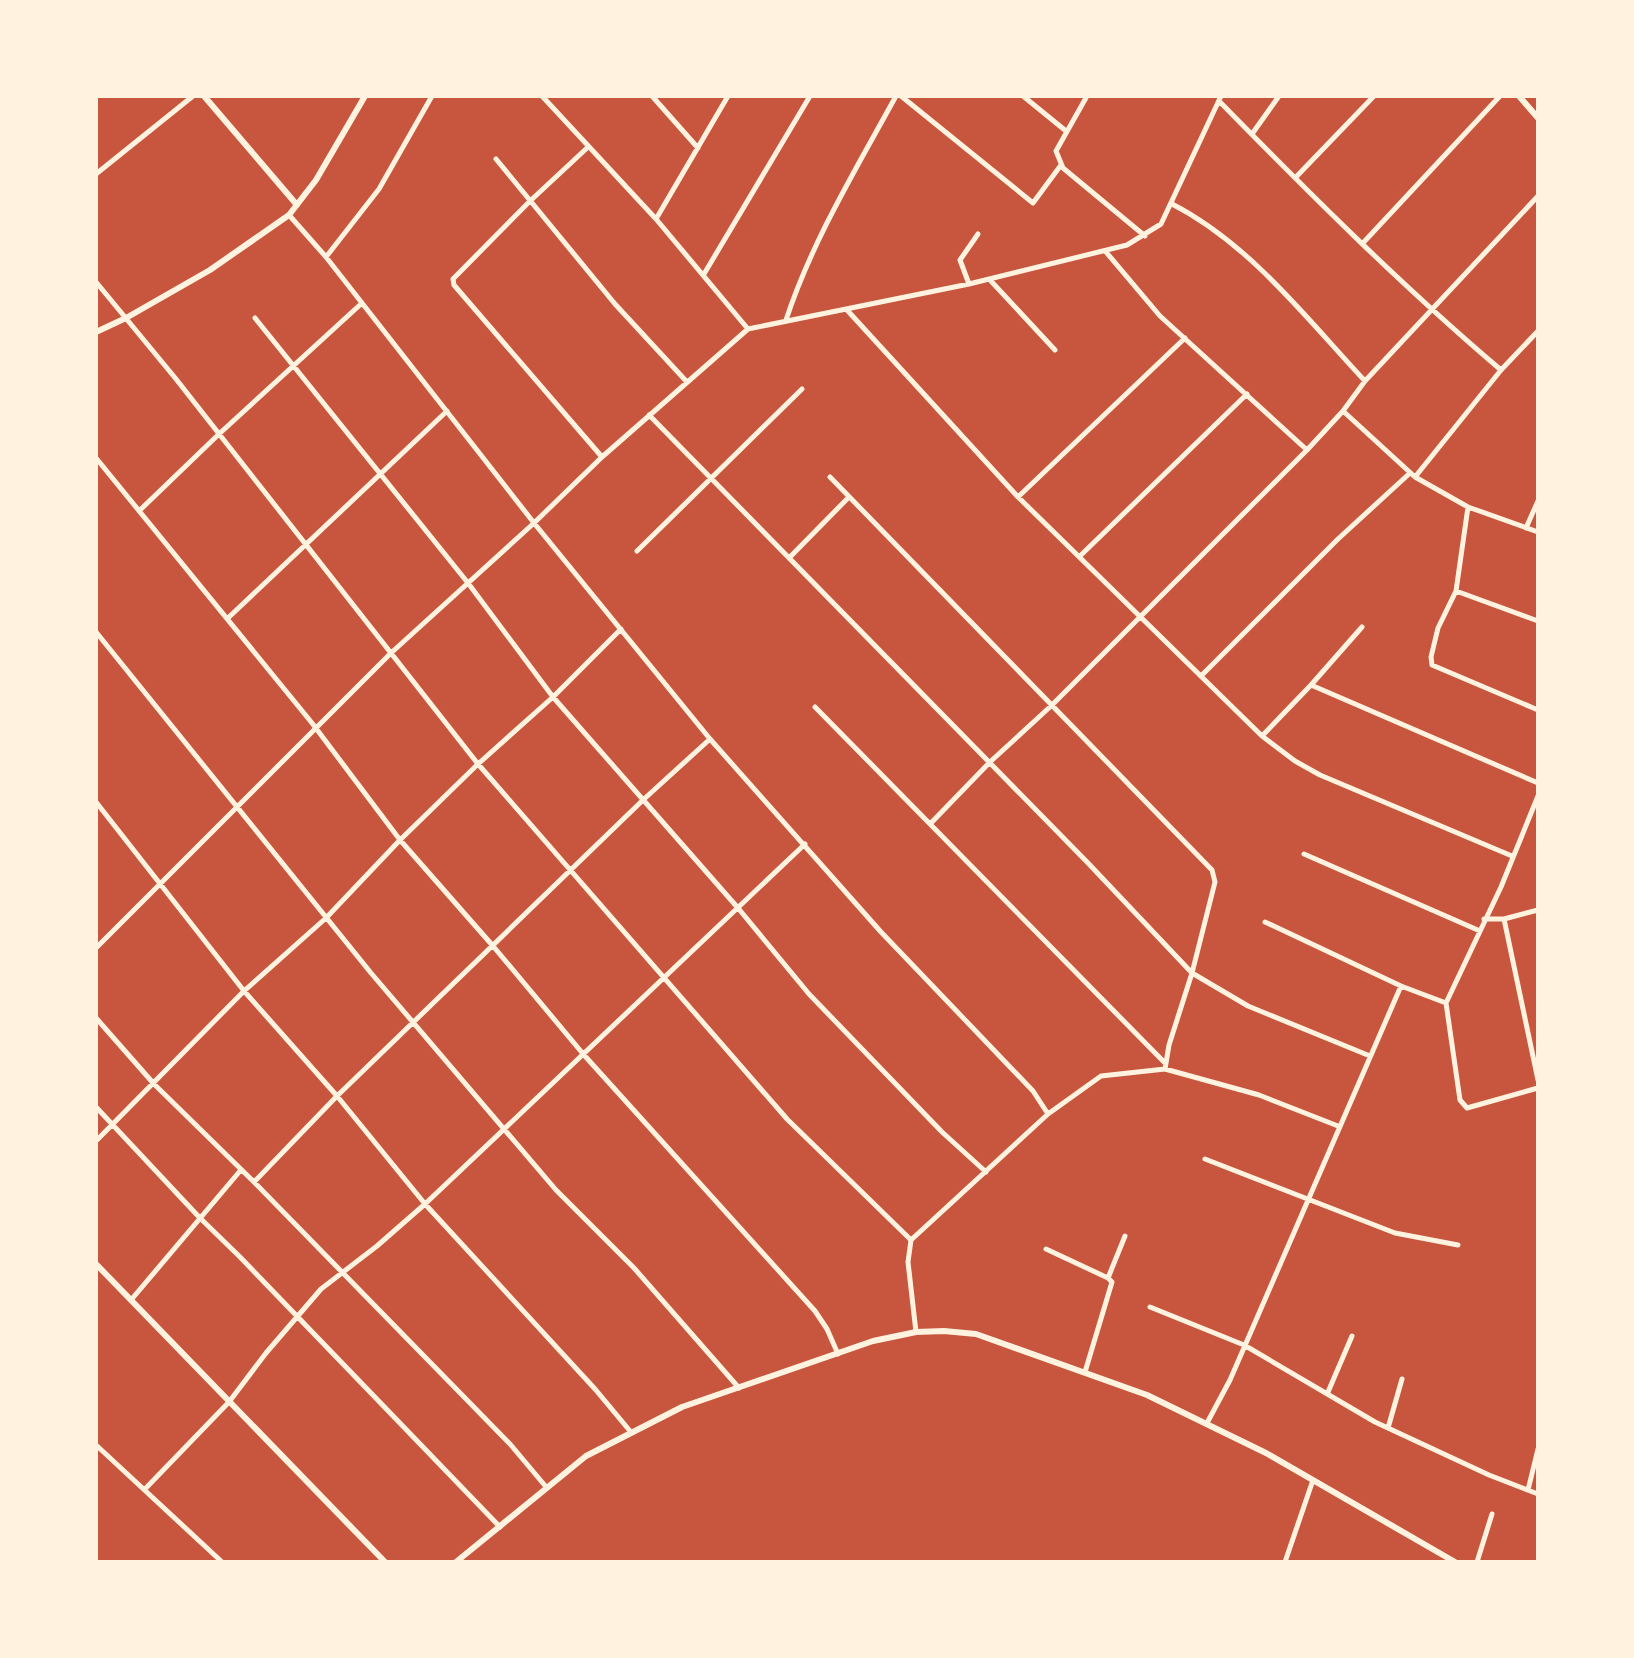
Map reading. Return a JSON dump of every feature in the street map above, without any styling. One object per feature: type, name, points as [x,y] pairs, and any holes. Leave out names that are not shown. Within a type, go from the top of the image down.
[{"type":"street","points":[[96,174],[193,96]]},
{"type":"street","points":[[204,96],[297,205]]},
{"type":"street","points":[[96,332],[210,270],[289,215],[316,180],[365,96]]},
{"type":"street","points":[[326,257],[346,236],[379,189],[432,96]]},
{"type":"street","points":[[542,96],[656,219],[748,329]]},
{"type":"street","points":[[652,96],[698,148]]},
{"type":"street","points":[[656,219],[728,96]]},
{"type":"street","points":[[703,274],[810,96]]},
{"type":"street","points":[[785,321],[797,285],[834,209],[898,96],[1033,203],[1061,165]]},
{"type":"street","points":[[1023,96],[1066,131]]},
{"type":"street","points":[[1087,96],[1056,151],[1061,165],[1145,236]]},
{"type":"street","points":[[1252,134],[1279,96]]},
{"type":"street","points":[[1296,177],[1374,96]]},
{"type":"street","points":[[1362,244],[1500,96]]},
{"type":"street","points":[[1519,96],[1538,118]]},
{"type":"street","points":[[96,948],[391,653],[602,457],[748,329],[969,284],[1106,252],[1145,236],[1161,224],[1172,204],[1220,98],[1362,244],[1432,311],[1501,370]]},
{"type":"street","points":[[587,148],[453,279],[454,285],[602,457]]},
{"type":"street","points":[[496,159],[615,304],[687,382]]},
{"type":"street","points":[[931,823],[1307,450],[1343,411],[1365,381],[1538,196]]},
{"type":"street","points":[[1172,204],[1197,217],[1242,252],[1365,381]]},
{"type":"street","points":[[289,215],[326,257],[534,523],[710,739],[881,932],[1033,1091],[1048,1114]]},
{"type":"street","points":[[969,284],[960,260],[978,234]]},
{"type":"street","points":[[1106,252],[1160,316],[1307,450]]},
{"type":"street","points":[[989,279],[1055,350]]},
{"type":"street","points":[[96,282],[478,764],[787,1119],[911,1240]]},
{"type":"street","points":[[139,511],[362,303]]},
{"type":"street","points":[[846,309],[1018,497],[1262,736],[1320,775],[1512,856]]},
{"type":"street","points":[[255,318],[468,583],[553,697],[839,1027],[942,1132],[986,1172]]},
{"type":"street","points":[[1202,675],[1338,539],[1412,475],[1538,331]]},
{"type":"street","points":[[1018,497],[1185,338]]},
{"type":"street","points":[[637,551],[802,389]]},
{"type":"street","points":[[1080,556],[1247,394]]},
{"type":"street","points":[[228,618],[447,411]]},
{"type":"street","points":[[1343,411],[1412,475],[1468,507],[1538,532]]},
{"type":"street","points":[[649,415],[1192,973],[1248,1006],[1370,1056]]},
{"type":"street","points":[[96,458],[228,618],[400,840],[584,1055],[815,1311],[838,1355]]},
{"type":"street","points":[[830,477],[1208,865],[1215,882],[1165,1066]]},
{"type":"street","points":[[789,558],[848,498]]},
{"type":"street","points":[[1526,528],[1538,501]]},
{"type":"street","points":[[1468,507],[1456,591],[1438,628],[1432,665],[1538,710]]},
{"type":"street","points":[[1456,591],[1538,621]]},
{"type":"street","points":[[1262,736],[1362,627]]},
{"type":"street","points":[[96,1141],[244,991],[326,918],[400,840],[621,629]]},
{"type":"street","points":[[96,632],[326,918],[556,1190],[634,1268],[739,1388]]},
{"type":"street","points":[[1311,685],[1538,783]]},
{"type":"street","points":[[815,707],[1165,1066]]},
{"type":"street","points":[[254,1182],[337,1096],[710,739]]},
{"type":"street","points":[[1538,796],[1501,887],[1446,1003],[1460,1100],[1464,1107],[1538,1088]]},
{"type":"street","points":[[96,802],[244,991],[337,1096],[425,1204],[630,1431]]},
{"type":"street","points":[[145,1489],[229,1402],[321,1289],[425,1204],[805,844]]},
{"type":"street","points":[[1304,854],[1480,931]]},
{"type":"street","points":[[1484,919],[1504,919],[1538,910]]},
{"type":"street","points":[[1504,919],[1538,1080]]},
{"type":"street","points":[[1265,922],[1401,986],[1446,1003]]},
{"type":"street","points":[[1207,1423],[1230,1380],[1401,986]]},
{"type":"street","points":[[96,1018],[154,1084],[510,1444],[547,1488]]},
{"type":"street","points":[[916,1332],[908,1262],[911,1240],[1048,1114],[1101,1076],[1165,1066],[1259,1095],[1338,1126]]},
{"type":"street","points":[[96,1107],[501,1527]]},
{"type":"street","points":[[1205,1159],[1395,1233],[1458,1245]]},
{"type":"street","points":[[131,1300],[240,1171]]},
{"type":"street","points":[[1085,1372],[1125,1236]]},
{"type":"street","points":[[1046,1249],[1110,1279]]},
{"type":"street","points":[[96,1264],[385,1562]]},
{"type":"street","points":[[1150,1307],[1244,1345],[1388,1428],[1538,1494]]},
{"type":"street","points":[[456,1562],[586,1456],[630,1431],[682,1407],[873,1341],[916,1332],[976,1334],[1147,1395],[1207,1423],[1313,1480],[1455,1562]]},
{"type":"street","points":[[1328,1392],[1352,1336]]},
{"type":"street","points":[[1388,1428],[1402,1379]]},
{"type":"street","points":[[96,1445],[222,1562]]},
{"type":"street","points":[[1528,1490],[1538,1449]]},
{"type":"street","points":[[1285,1562],[1313,1480]]},
{"type":"street","points":[[1477,1562],[1492,1514]]}]
